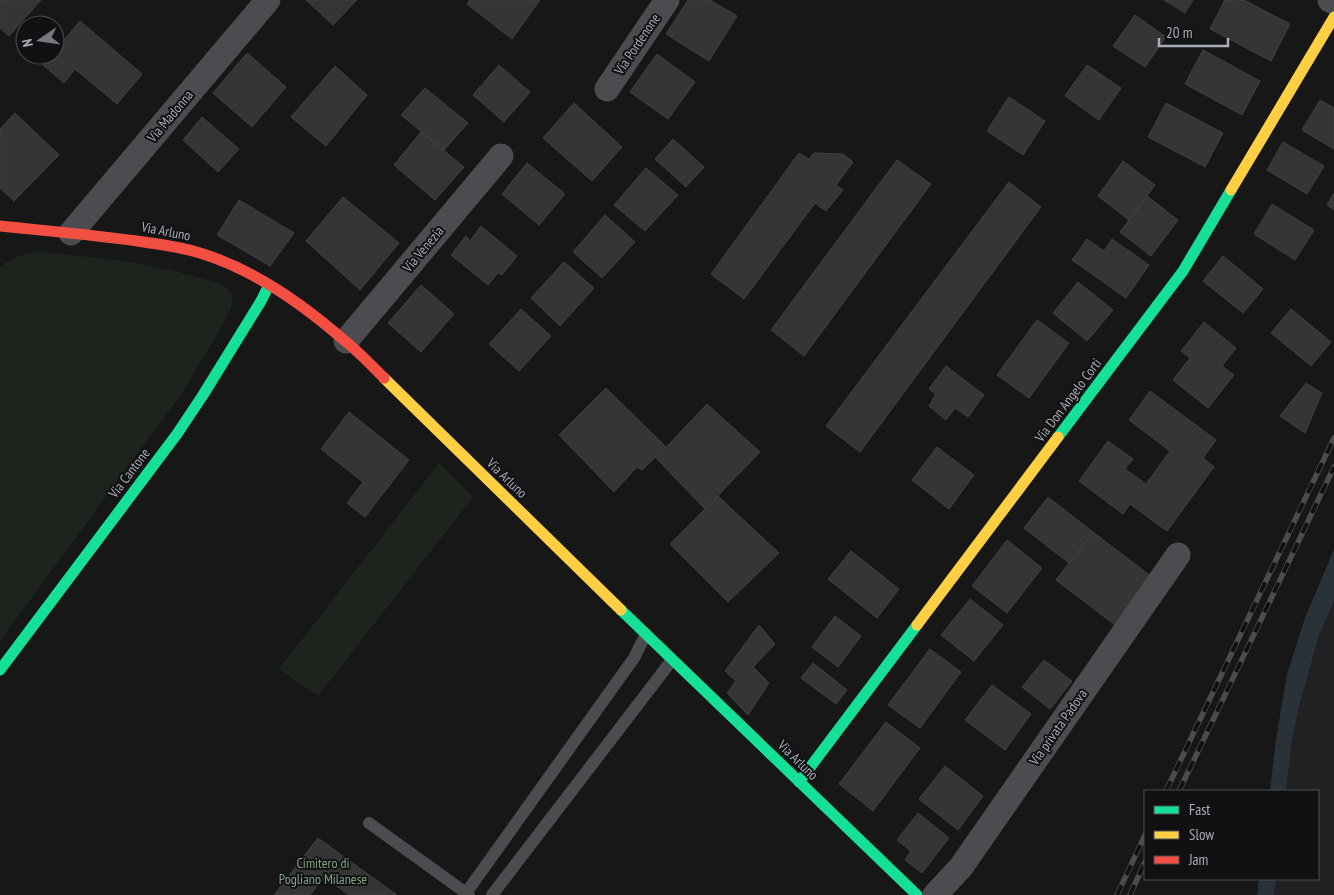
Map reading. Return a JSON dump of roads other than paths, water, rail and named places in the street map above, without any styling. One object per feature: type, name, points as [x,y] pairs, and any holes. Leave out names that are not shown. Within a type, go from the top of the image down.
[{"type":"street","name":"Via Madonna","points":[[71,233],[268,0]]},
{"type":"street","name":"Via Pordenone","points":[[607,89],[667,0]]},
{"type":"street","points":[[1330,0],[1334,2]]},
{"type":"street","name":"Via Don Angelo Corti","points":[[799,782],[1183,271],[1334,17]]},
{"type":"street","name":"Via Venezia","points":[[346,341],[501,156]]},
{"type":"street","name":"Via Arluno","points":[[0,226],[113,237],[182,248],[208,255],[230,264],[269,285],[308,311],[346,341],[672,660],[917,895]]},
{"type":"street","name":"Via Cantone","points":[[0,670],[177,434],[262,301],[269,285]]},
{"type":"street","name":"Via privata Padova","points":[[935,895],[961,867],[1178,555]]},
{"type":"lane","points":[[369,823],[467,894],[634,658],[646,634]]},
{"type":"lane","points":[[492,895],[672,660]]},
{"type":"railway","points":[[1166,790],[1334,438]]},
{"type":"railway","points":[[1179,790],[1334,467]]},
{"type":"railway","points":[[1117,895],[1144,837]]},
{"type":"railway","points":[[1130,895],[1144,864]]},
{"type":"park label","name":"Cimitero di Pogliano Milanese","points":[[323,872]]}]
